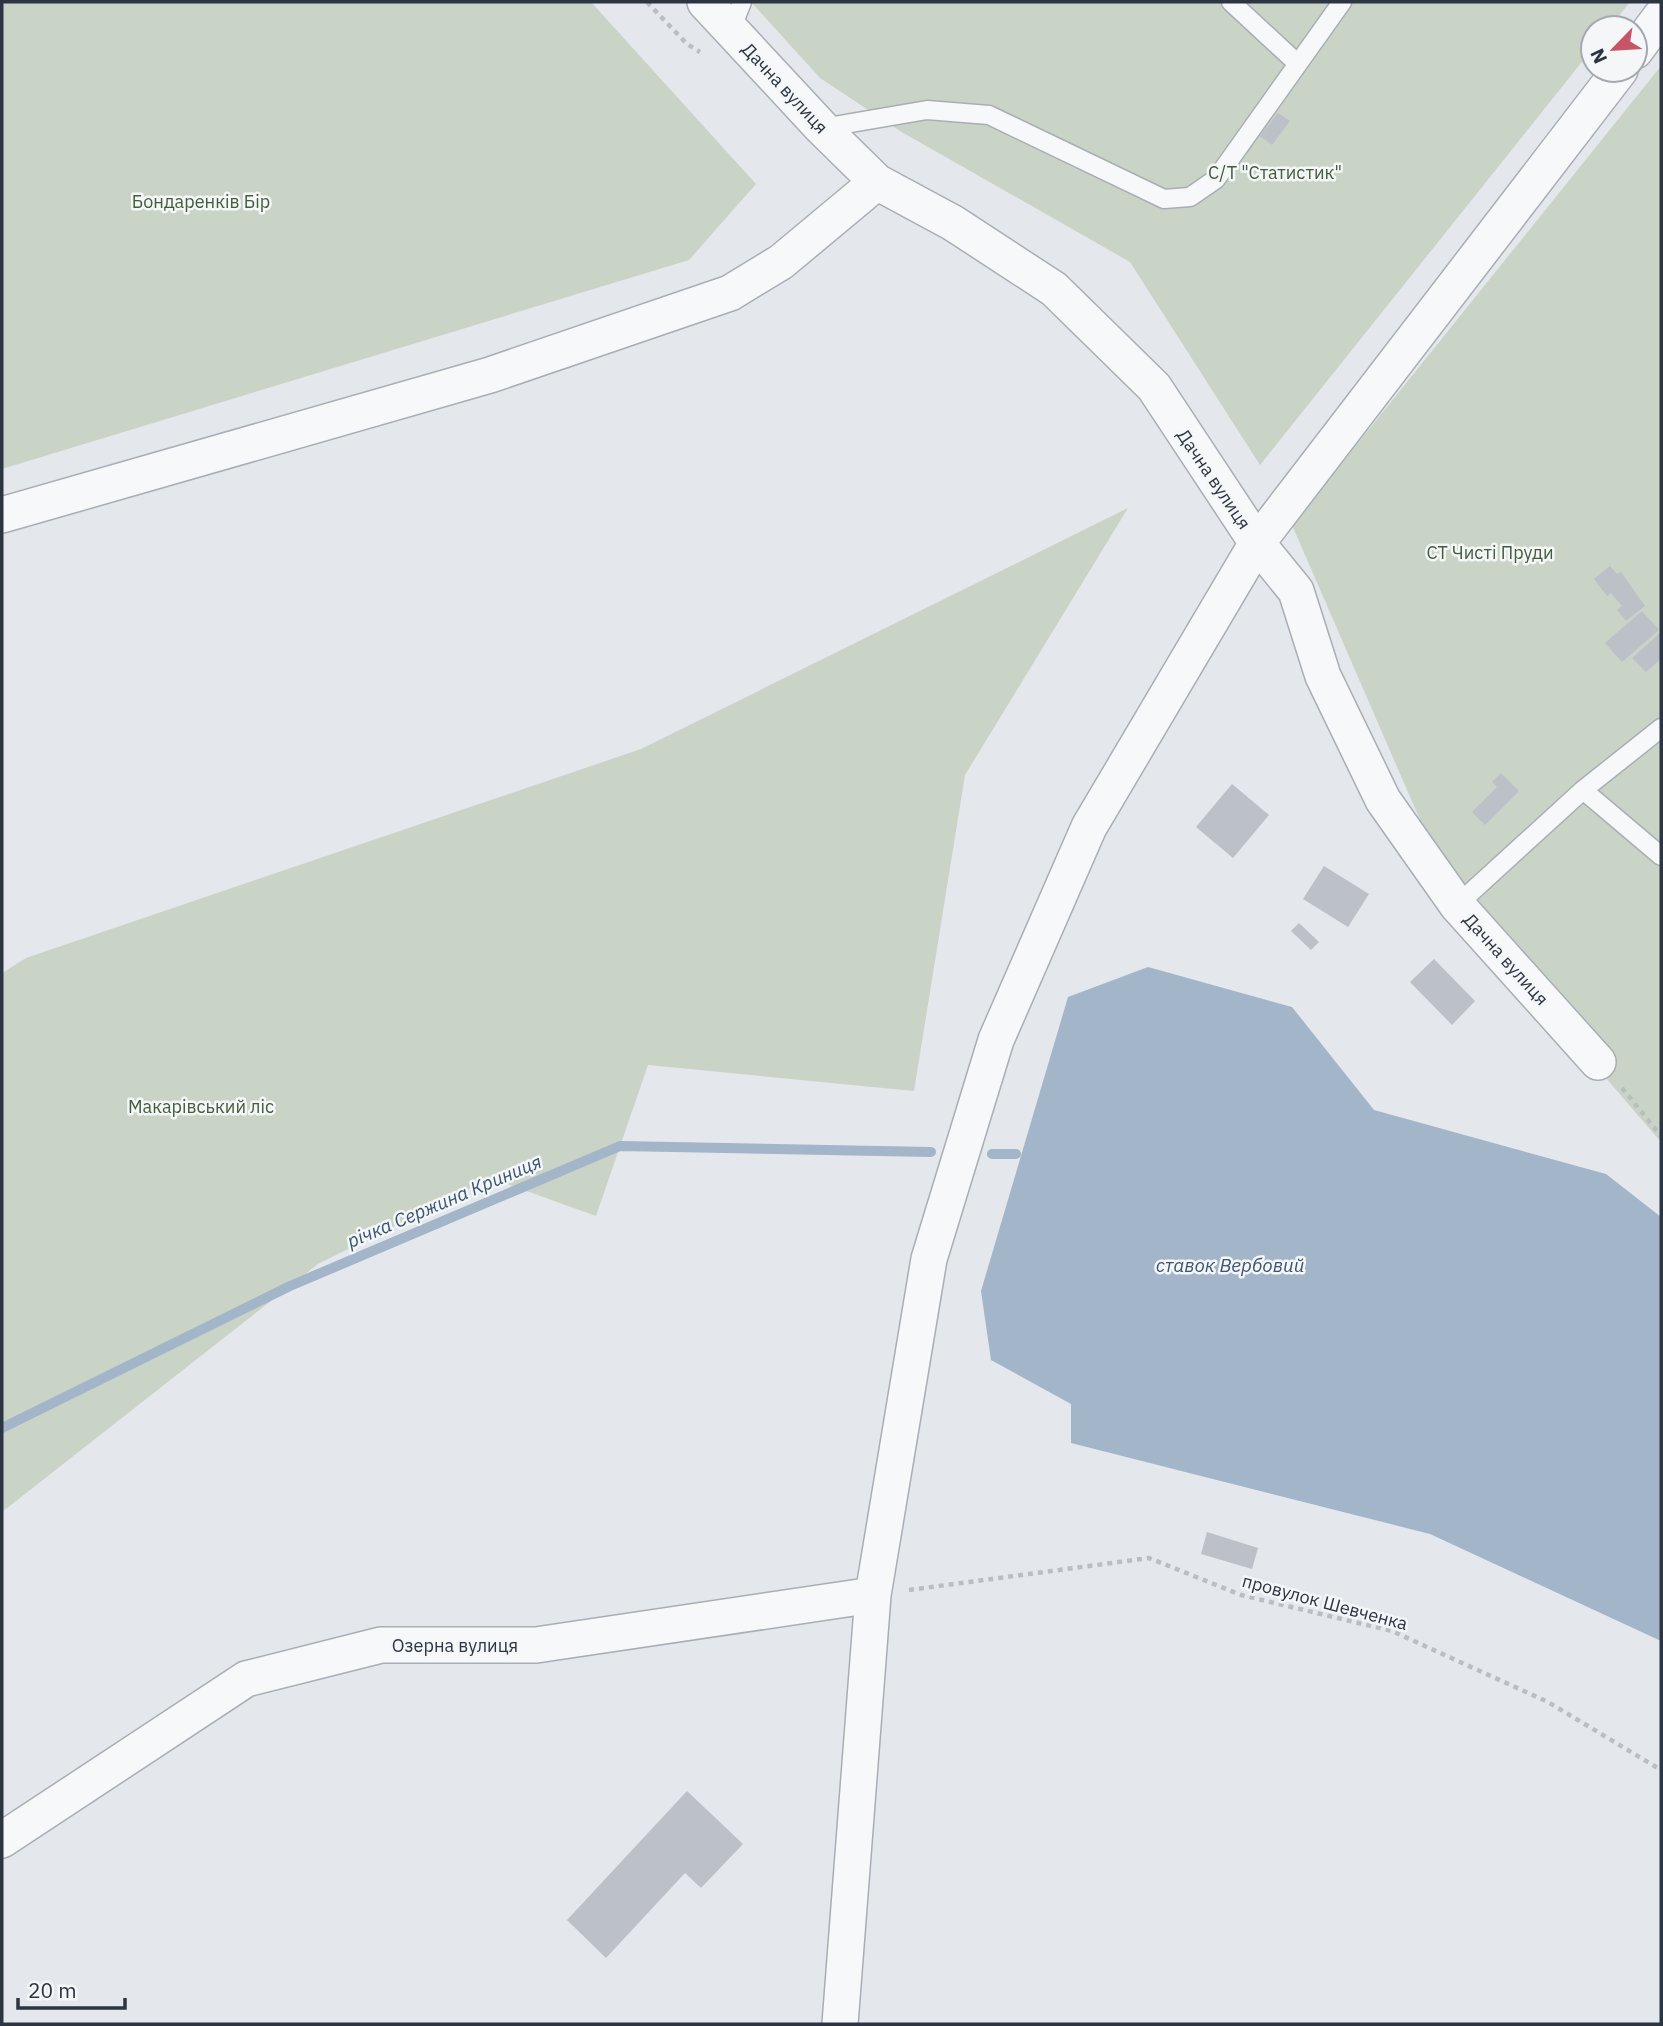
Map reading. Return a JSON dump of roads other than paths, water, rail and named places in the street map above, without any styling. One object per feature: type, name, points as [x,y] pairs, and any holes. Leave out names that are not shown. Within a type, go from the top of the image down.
[{"type":"street","name":"Дачна вулиця","points":[[705,2],[736,16],[822,128],[877,182],[953,223],[1054,289],[1154,387],[1257,543],[1296,591],[1323,676],[1383,800],[1457,905],[1598,1062]]},
{"type":"street","points":[[1649,32],[1661,16]]},
{"type":"street","points":[[840,2024],[873,1595],[929,1259],[996,1040],[1088,827],[1257,543],[1609,84]]},
{"type":"street","points":[[2,515],[490,375],[730,293],[781,262],[877,182]]},
{"type":"street","name":"Озерна вулиця","points":[[2,1840],[246,1679],[381,1645],[536,1645],[873,1595]]},
{"type":"lane","points":[[1231,2],[1298,64]]},
{"type":"lane","points":[[822,128],[927,110],[989,115],[1164,199],[1190,197],[1216,179],[1342,2]]},
{"type":"lane","points":[[1457,905],[1583,790],[1661,728]]},
{"type":"lane","points":[[1583,790],[1661,856]]},
{"type":"water","name":"ставок Вербовий","points":[[1148,967],[1292,1007],[1374,1110],[1606,1174],[1661,1217],[1661,1641],[1430,1534],[1071,1443],[1071,1404],[991,1360],[981,1291],[1068,997]]},
{"type":"waterway","name":"річка Сержина Криниця","points":[[2,1428],[290,1286],[620,1146],[931,1152]]},
{"type":"waterway","points":[[992,1154],[1016,1154]]},
{"type":"park label","name":"С/Т \"Статистик\"","points":[[1275,172]]},
{"type":"park label","name":"Бондаренків Бір","points":[[201,201]]},
{"type":"park label","name":"СТ Чисті Пруди","points":[[1490,552]]},
{"type":"park label","name":"Макарівський ліс","points":[[201,1106]]}]
